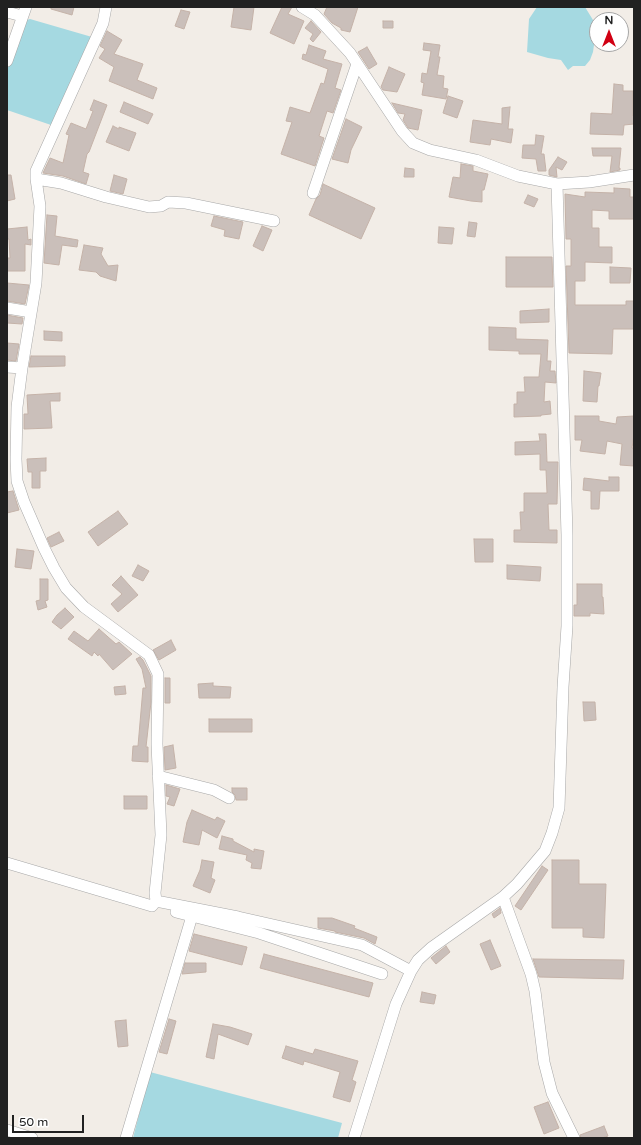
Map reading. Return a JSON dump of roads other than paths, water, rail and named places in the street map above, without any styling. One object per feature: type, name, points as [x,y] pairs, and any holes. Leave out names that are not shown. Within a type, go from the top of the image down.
[{"type":"street","points":[[106,7],[103,22],[36,171],[40,206],[36,282],[22,368],[11,459],[24,502],[47,555],[66,588],[84,607],[149,655],[158,674],[157,744],[161,835],[154,904]]},
{"type":"street","points":[[302,7],[316,11],[350,53],[402,131],[413,143],[430,150],[476,160],[518,176],[557,184],[589,182],[634,174]]},
{"type":"street","points":[[7,12],[24,12],[7,61]]},
{"type":"street","points":[[313,192],[357,64]]},
{"type":"street","points":[[36,179],[61,183],[106,197],[150,207],[162,206],[168,202],[186,203],[274,221]]},
{"type":"street","points":[[354,1138],[396,1004],[411,971],[418,960],[431,948],[503,897],[517,884],[545,851],[559,808],[567,611],[567,535],[557,184]]},
{"type":"street","points":[[7,308],[31,312]]},
{"type":"street","points":[[7,367],[22,368]]},
{"type":"street","points":[[158,776],[214,790],[229,798]]},
{"type":"street","points":[[8,866],[259,933],[382,974]]},
{"type":"street","points":[[503,897],[531,974],[535,991],[544,1062],[552,1093],[574,1138]]},
{"type":"street","points":[[154,904],[238,917],[362,945],[411,971]]},
{"type":"street","points":[[126,1138],[192,916]]},
{"type":"street","points":[[7,1130],[32,1138]]},
{"type":"water","points":[[537,7],[585,7],[589,14],[589,52],[593,52],[590,60],[585,66],[573,66],[568,70],[561,60],[527,52],[529,19]]},
{"type":"water","points":[[30,19],[92,37],[51,125],[7,110],[7,67],[23,21]]},
{"type":"water","points":[[150,1072],[342,1123],[338,1138],[133,1138]]}]
